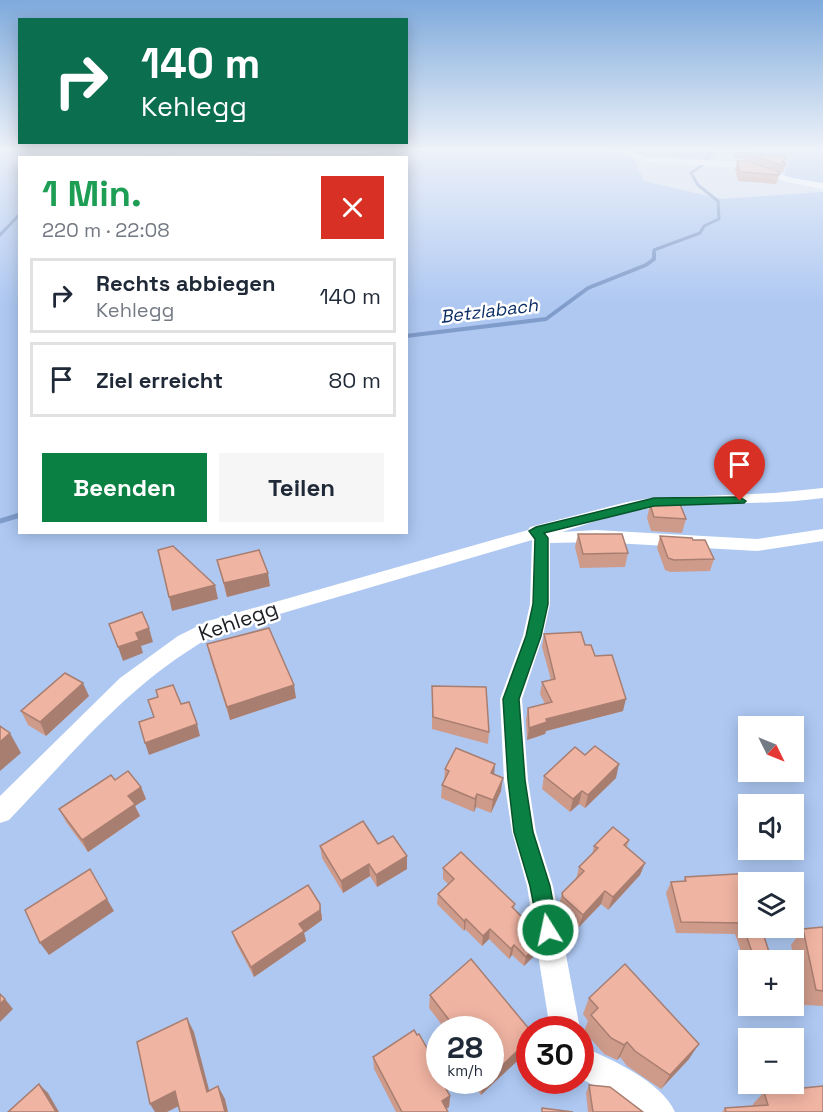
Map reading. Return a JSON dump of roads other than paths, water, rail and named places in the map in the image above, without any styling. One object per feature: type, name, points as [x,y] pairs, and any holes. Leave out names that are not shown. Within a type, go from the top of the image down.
[{"type":"street","name":"Kehlegg","points":[[0,812],[138,674],[166,651],[195,634],[264,610],[654,502],[783,500],[823,493]]},
{"type":"street","name":"Kehlegg","points":[[538,535],[757,545],[823,535]]},
{"type":"street","points":[[538,535],[540,604],[533,636],[511,699],[516,780],[524,832],[540,886],[563,1016]]},
{"type":"street","points":[[594,1069],[637,1092],[659,1112]]},
{"type":"waterway","name":"Betzlabach","points":[[408,336],[546,319],[588,288],[646,265],[654,259],[654,250],[700,233],[704,226],[719,219],[718,201]]},
{"type":"waterway","points":[[0,235],[18,216]]},
{"type":"waterway","name":"Betzlabach","points":[[0,521],[18,516]]}]
